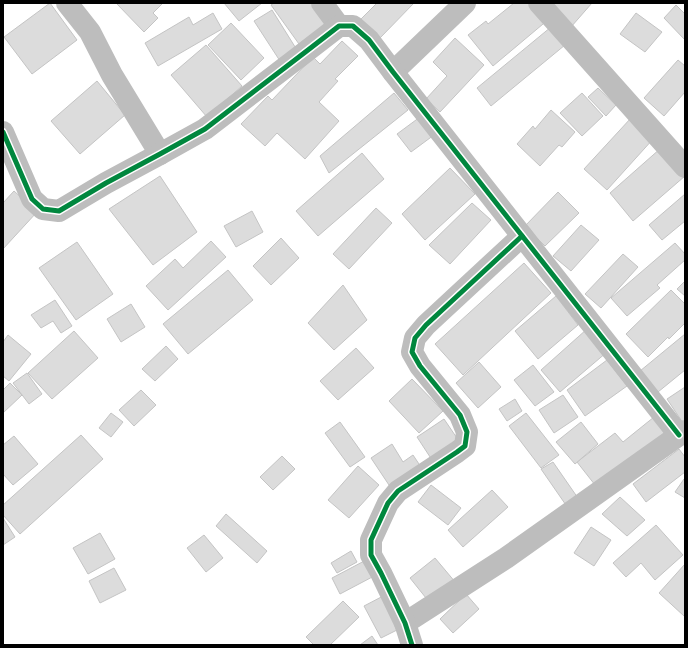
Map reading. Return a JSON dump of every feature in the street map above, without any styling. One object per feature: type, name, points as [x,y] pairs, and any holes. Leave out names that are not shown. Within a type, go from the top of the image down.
[{"type":"street","points":[[67,3],[90,32],[112,74],[160,154]]},
{"type":"street","points":[[322,3],[340,26]]},
{"type":"street","points":[[393,72],[465,3]]},
{"type":"street","points":[[538,3],[685,167]]},
{"type":"street","points":[[3,132],[32,199],[43,209],[59,211],[106,183],[205,129],[340,26],[353,26],[369,40],[522,236],[682,433],[506,558],[405,623]]},
{"type":"street","points":[[412,645],[405,623],[371,554],[371,540],[388,503],[398,491],[465,446],[467,432],[460,415],[420,366],[412,352],[415,338],[426,325],[522,236]]},
{"type":"building","points":[[50,3],[77,40],[32,74],[4,37]]},
{"type":"building","points":[[163,3],[153,13],[158,18],[144,32],[117,4]]},
{"type":"building","points":[[224,3],[262,3],[239,21]]},
{"type":"building","points":[[274,3],[317,3],[330,21],[299,44],[271,5]]},
{"type":"building","points":[[377,3],[414,3],[380,38],[361,19]]},
{"type":"building","points":[[514,3],[536,3],[549,19],[493,66],[468,35],[486,21],[488,24]]},
{"type":"building","points":[[545,3],[592,3],[571,27]]},
{"type":"building","points":[[676,5],[685,14],[685,40],[664,18]]},
{"type":"building","points":[[272,10],[297,50],[280,61],[254,21]]},
{"type":"building","points":[[213,13],[222,29],[158,66],[145,43],[189,17],[193,25]]},
{"type":"building","points":[[636,13],[662,32],[645,52],[620,34]]},
{"type":"building","points":[[231,23],[264,58],[241,80],[208,45]]},
{"type":"building","points":[[551,27],[565,45],[491,106],[477,88]]},
{"type":"building","points":[[455,38],[484,65],[440,112],[426,99],[447,76],[433,62]]},
{"type":"building","points":[[342,41],[358,56],[335,79],[338,81],[319,102],[339,121],[305,159],[277,133],[265,146],[241,124],[268,96],[272,100],[313,57],[320,64]]},
{"type":"building","points":[[206,45],[242,86],[207,117],[171,75]]},
{"type":"building","points":[[678,60],[685,66],[685,92],[664,116],[644,98]]},
{"type":"building","points":[[97,81],[125,115],[80,154],[51,121]]},
{"type":"building","points":[[598,88],[616,105],[606,116],[588,97]]},
{"type":"building","points":[[394,93],[408,110],[329,173],[320,156]]},
{"type":"building","points":[[582,93],[603,116],[582,136],[560,113]]},
{"type":"building","points":[[551,110],[575,132],[562,147],[559,145],[540,166],[517,144],[533,126],[535,129]]},
{"type":"building","points":[[420,117],[434,135],[411,152],[397,134]]},
{"type":"building","points":[[631,118],[654,138],[607,190],[584,169]]},
{"type":"building","points":[[661,148],[685,176],[633,221],[610,193]]},
{"type":"building","points":[[362,153],[384,179],[318,236],[296,211]]},
{"type":"building","points":[[450,168],[475,194],[425,240],[402,214]]},
{"type":"building","points":[[160,176],[197,232],[153,265],[109,209]]},
{"type":"building","points":[[14,191],[37,212],[3,249],[3,203]]},
{"type":"building","points":[[558,192],[579,213],[545,246],[525,226]]},
{"type":"building","points":[[685,194],[685,221],[662,240],[649,225]]},
{"type":"building","points":[[472,203],[491,220],[450,264],[429,245]]},
{"type":"building","points":[[376,208],[392,223],[349,269],[333,254]]},
{"type":"building","points":[[252,211],[263,232],[236,247],[224,226]]},
{"type":"building","points":[[581,225],[599,240],[571,271],[553,256]]},
{"type":"building","points":[[281,238],[299,258],[271,285],[253,266]]},
{"type":"building","points":[[211,241],[226,257],[168,310],[146,286],[175,259],[183,268]]},
{"type":"building","points":[[77,242],[113,294],[76,320],[39,268]]},
{"type":"building","points":[[675,243],[685,254],[685,260],[657,285],[660,288],[627,316],[611,298]]},
{"type":"building","points":[[623,254],[638,267],[601,308],[585,294]]},
{"type":"building","points":[[524,263],[551,293],[463,375],[435,344]]},
{"type":"building","points":[[228,270],[253,300],[188,354],[163,324]]},
{"type":"building","points":[[685,281],[685,296],[677,289]]},
{"type":"building","points":[[343,285],[367,320],[334,350],[308,323]]},
{"type":"building","points":[[671,290],[685,304],[685,323],[648,357],[626,334]]},
{"type":"building","points":[[556,296],[578,325],[538,359],[515,331]]},
{"type":"building","points":[[55,300],[72,326],[61,333],[53,321],[41,328],[31,315]]},
{"type":"building","points":[[131,304],[145,327],[121,342],[107,319]]},
{"type":"building","points":[[587,329],[607,352],[560,392],[541,370]]},
{"type":"building","points":[[74,331],[98,358],[52,399],[28,373]]},
{"type":"building","points":[[685,334],[685,370],[658,392],[640,371]]},
{"type":"building","points":[[8,335],[31,354],[9,381],[3,376],[3,342]]},
{"type":"building","points":[[166,346],[178,359],[155,381],[142,369]]},
{"type":"building","points":[[356,348],[374,368],[338,400],[320,381]]},
{"type":"building","points":[[607,360],[627,386],[585,416],[567,390]]},
{"type":"building","points":[[479,362],[501,387],[478,408],[456,383]]},
{"type":"building","points":[[533,365],[554,392],[535,406],[514,380]]},
{"type":"building","points":[[27,373],[42,394],[29,404],[13,383]]},
{"type":"building","points":[[412,379],[443,411],[419,433],[389,401]]},
{"type":"building","points":[[10,383],[22,395],[3,413],[3,390]]},
{"type":"building","points":[[685,387],[685,422],[683,423],[667,399]]},
{"type":"building","points":[[141,390],[156,405],[134,426],[119,410]]},
{"type":"building","points":[[563,395],[578,417],[554,433],[539,410]]},
{"type":"building","points":[[515,399],[522,411],[507,421],[499,409]]},
{"type":"building","points":[[111,413],[123,422],[111,437],[99,428]]},
{"type":"building","points":[[526,413],[559,455],[541,468],[509,426]]},
{"type":"building","points":[[654,417],[668,435],[599,490],[577,462],[615,433],[623,442]]},
{"type":"building","points":[[444,419],[461,444],[434,463],[417,437]]},
{"type":"building","points":[[340,422],[365,457],[350,467],[325,433]]},
{"type":"building","points":[[581,422],[598,444],[575,464],[556,442]]},
{"type":"building","points":[[81,435],[103,459],[20,534],[3,515],[3,505]]},
{"type":"building","points":[[14,436],[38,464],[13,485],[3,474],[3,445]]},
{"type":"building","points":[[392,444],[403,462],[413,455],[423,470],[393,491],[371,458]]},
{"type":"building","points":[[679,449],[685,457],[685,472],[646,502],[633,484]]},
{"type":"building","points":[[282,456],[295,469],[273,490],[260,477]]},
{"type":"building","points":[[553,462],[580,501],[568,508],[541,469]]},
{"type":"building","points":[[358,466],[379,485],[349,518],[328,500]]},
{"type":"building","points":[[684,479],[685,480],[685,498],[675,492]]},
{"type":"building","points":[[431,485],[461,508],[448,525],[418,502]]},
{"type":"building","points":[[492,490],[508,507],[463,547],[448,530]]},
{"type":"building","points":[[620,497],[645,520],[627,536],[602,514]]},
{"type":"building","points":[[226,514],[267,551],[257,563],[216,526]]},
{"type":"building","points":[[3,518],[15,537],[3,545]]},
{"type":"building","points":[[656,525],[683,555],[655,580],[641,563],[626,577],[613,563]]},
{"type":"building","points":[[591,527],[611,540],[594,566],[574,553]]},
{"type":"building","points":[[100,533],[115,559],[88,574],[73,548]]},
{"type":"building","points":[[204,535],[223,558],[206,572],[187,548]]},
{"type":"building","points":[[351,551],[357,562],[337,573],[331,563]]},
{"type":"building","points":[[435,558],[456,583],[426,598],[410,578]]},
{"type":"building","points":[[368,559],[376,575],[340,594],[332,578]]},
{"type":"building","points":[[685,564],[685,615],[684,616],[659,593]]},
{"type":"building","points":[[114,568],[126,590],[100,603],[89,581]]},
{"type":"building","points":[[387,594],[403,627],[381,638],[364,606]]},
{"type":"building","points":[[466,594],[479,609],[453,633],[440,619]]},
{"type":"building","points":[[343,601],[359,617],[330,645],[314,645],[306,637]]},
{"type":"building","points":[[372,636],[378,645],[360,645]]},
{"type":"cycle path","points":[[3,132],[32,199],[43,209],[59,211],[106,183],[205,129],[339,26],[353,26],[369,40],[679,435]]},
{"type":"cycle path","points":[[412,645],[405,623],[371,555],[371,540],[388,503],[398,491],[465,446],[467,432],[460,415],[420,366],[412,352],[415,338],[426,325],[522,236]]}]
